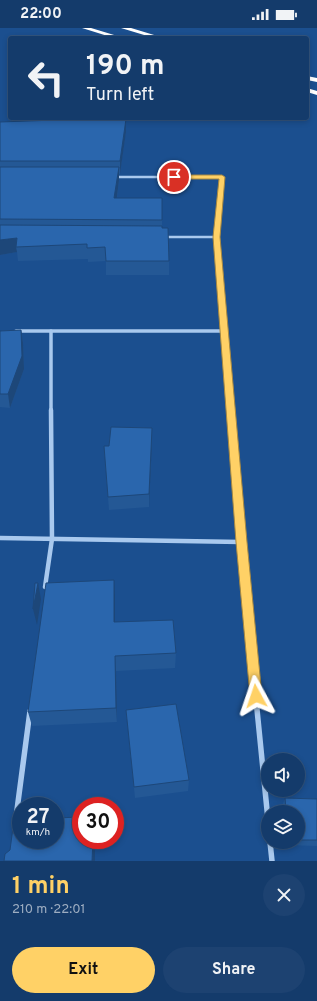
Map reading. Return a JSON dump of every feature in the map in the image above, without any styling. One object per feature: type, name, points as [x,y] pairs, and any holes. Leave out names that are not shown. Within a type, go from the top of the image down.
[{"type":"highway","points":[[84,28],[114,36]]},
{"type":"highway","points":[[124,28],[160,36]]},
{"type":"highway","points":[[139,28],[161,36]]},
{"type":"street","points":[[111,177],[222,177],[217,237],[226,331],[242,542],[267,805]]},
{"type":"street","points":[[155,237],[217,237]]},
{"type":"street","points":[[15,331],[226,331]]},
{"type":"street","points":[[44,594],[52,539],[51,331]]},
{"type":"street","points":[[0,538],[242,542]]},
{"type":"street","points":[[18,797],[30,704]]},
{"type":"street","points":[[271,849],[272,861]]},
{"type":"building","points":[[126,120],[120,161],[0,161],[0,122]]},
{"type":"building","points":[[0,167],[119,167],[114,198],[162,198],[162,220],[0,219]]},
{"type":"building","points":[[0,225],[162,226],[162,228],[168,228],[169,261],[106,261],[105,247],[87,248],[87,244],[16,247],[17,238],[0,240]]},
{"type":"building","points":[[21,330],[22,356],[8,394],[0,394],[0,331]]},
{"type":"building","points":[[111,427],[152,428],[149,494],[108,497],[104,446],[109,446]]},
{"type":"building","points":[[114,580],[114,622],[173,620],[176,653],[115,656],[116,708],[28,712],[46,583]]},
{"type":"building","points":[[35,583],[38,583],[33,609]]},
{"type":"building","points":[[176,704],[189,780],[134,787],[126,710]]},
{"type":"building","points":[[285,798],[317,799],[317,840],[305,840],[305,805],[286,805]]},
{"type":"building","points":[[72,817],[72,849],[93,849],[92,861],[4,861],[5,854],[10,850],[12,835],[12,849],[64,849],[64,818]]},
{"type":"route","points":[[174,177],[222,177],[217,237],[256,696]]}]
